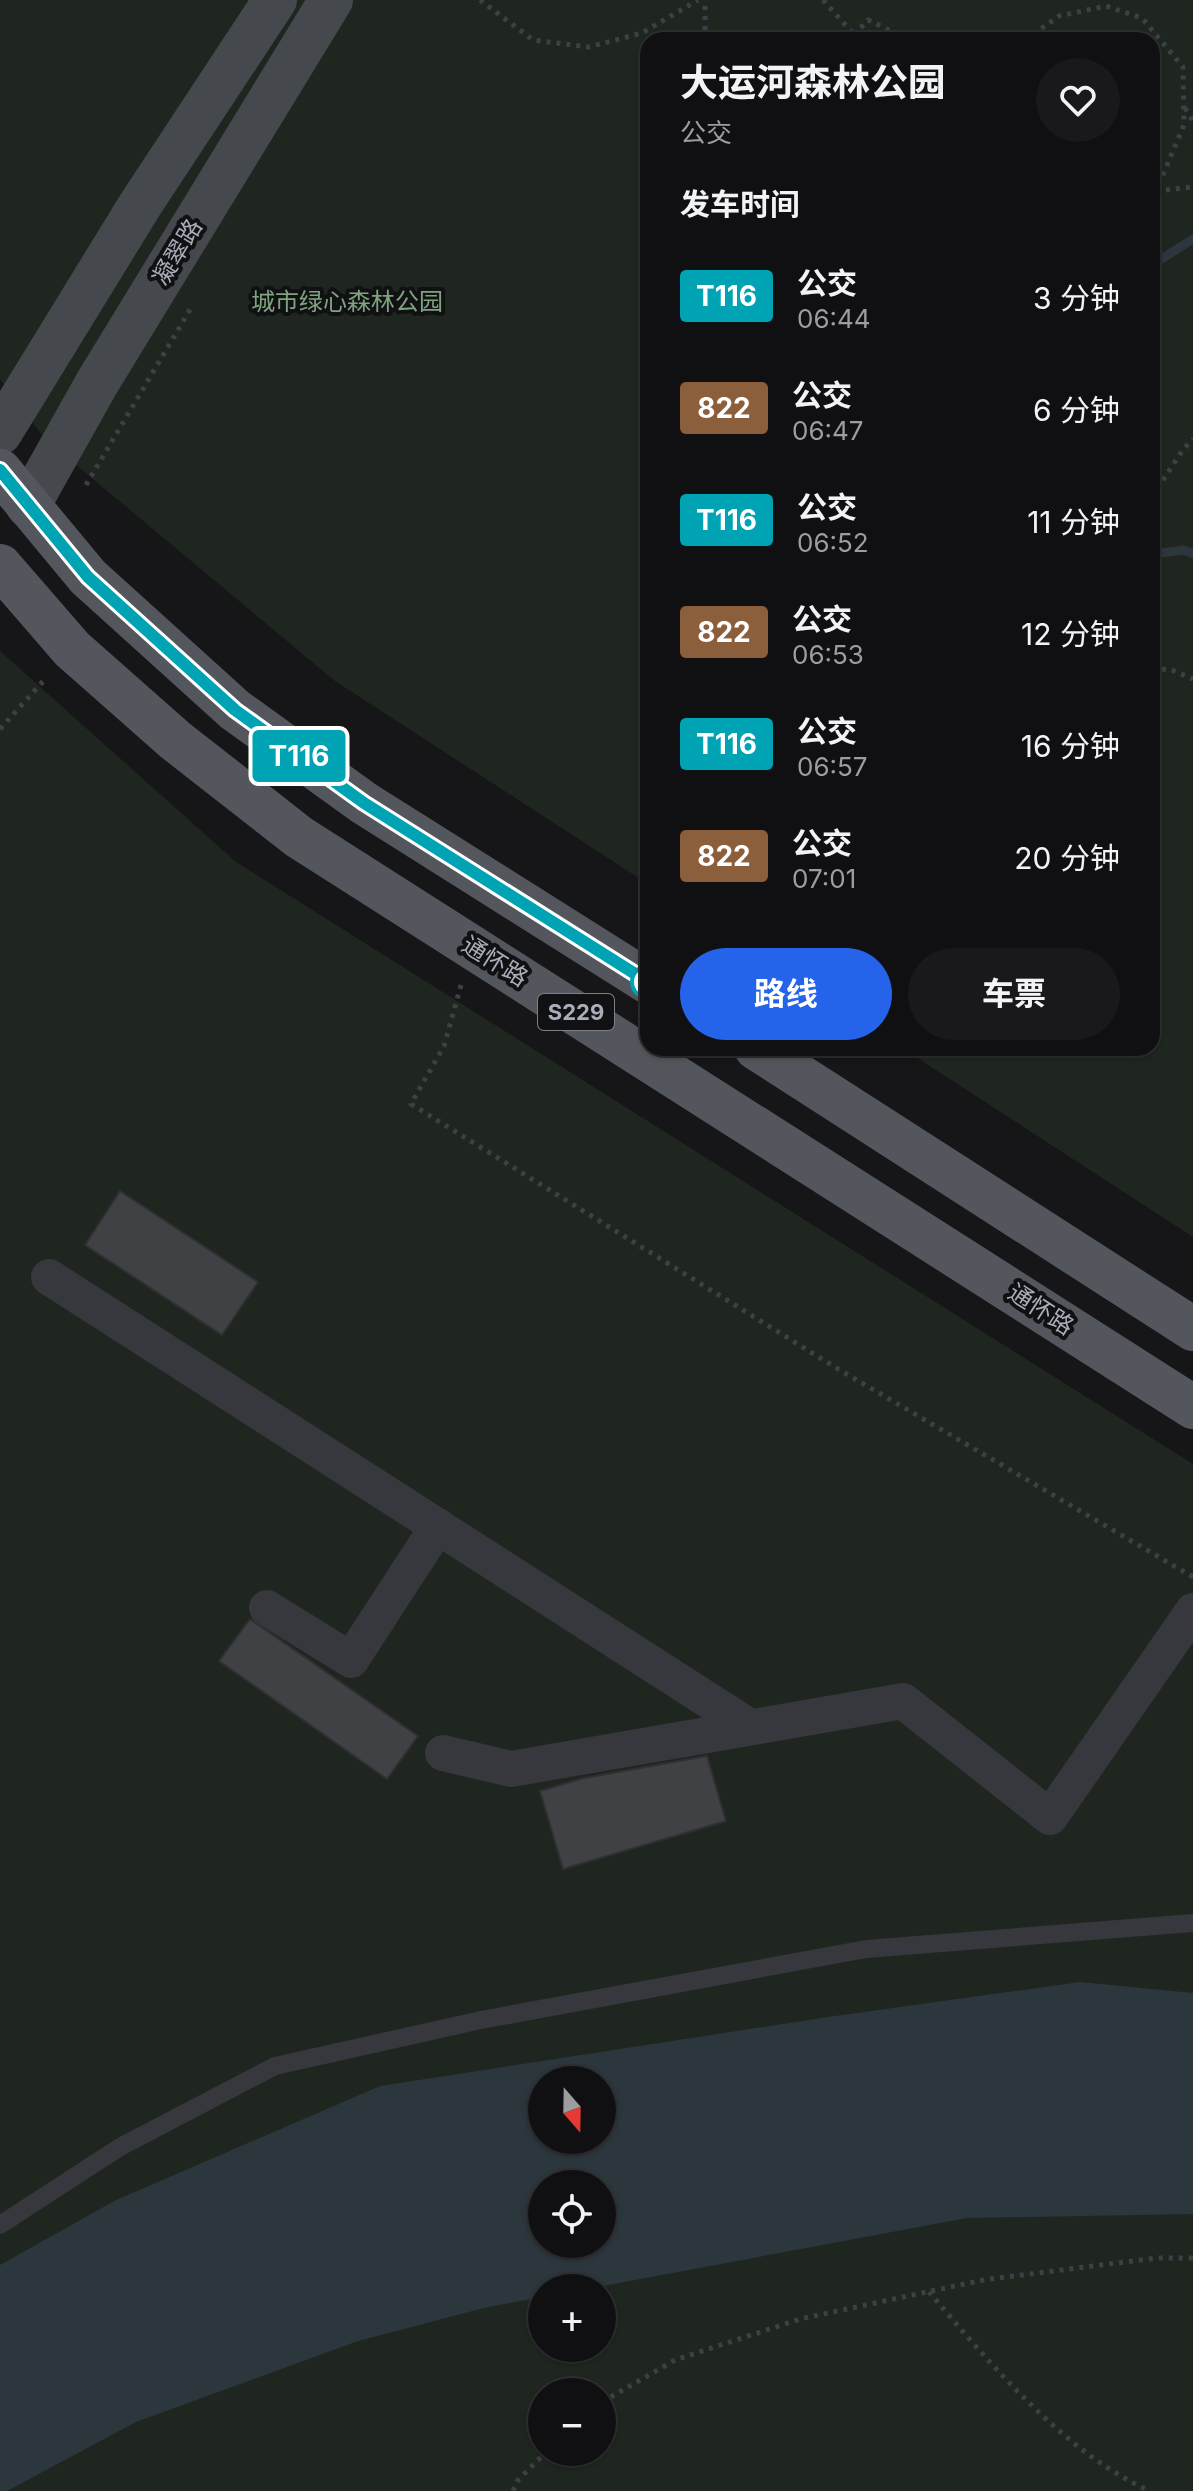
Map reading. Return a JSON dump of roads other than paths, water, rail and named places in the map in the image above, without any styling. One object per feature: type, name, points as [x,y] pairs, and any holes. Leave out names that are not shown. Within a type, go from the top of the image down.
[{"type":"main road","points":[[0,433],[140,205],[275,0]]},
{"type":"main road","name":"凝翠路","points":[[28,506],[97,383],[331,0]]},
{"type":"main road","points":[[97,383],[78,389],[67,381],[66,368],[131,257],[140,205]]},
{"type":"main road","name":"S229","points":[[0,471],[88,577],[235,710],[364,803],[640,977]]},
{"type":"main road","name":"通怀路","points":[[0,566],[72,649],[175,740],[299,837],[640,1053]]},
{"type":"main road","name":"通怀路","points":[[644,1056],[1193,1407]]},
{"type":"main road","points":[[768,1056],[1193,1329]]},
{"type":"street","points":[[49,1277],[750,1727]]},
{"type":"street","points":[[267,1608],[351,1660],[438,1526]]},
{"type":"street","points":[[443,1753],[511,1769],[903,1701],[1050,1817],[1193,1611]]},
{"type":"lane","points":[[0,2225],[120,2147],[275,2066],[481,2020],[866,1949],[1193,1923]]},
{"type":"waterway","points":[[1160,260],[1193,239]]},
{"type":"waterway","points":[[1160,553],[1184,550],[1193,554]]},
{"type":"park label","name":"城市绿心森林公园","points":[[347,301]]}]
